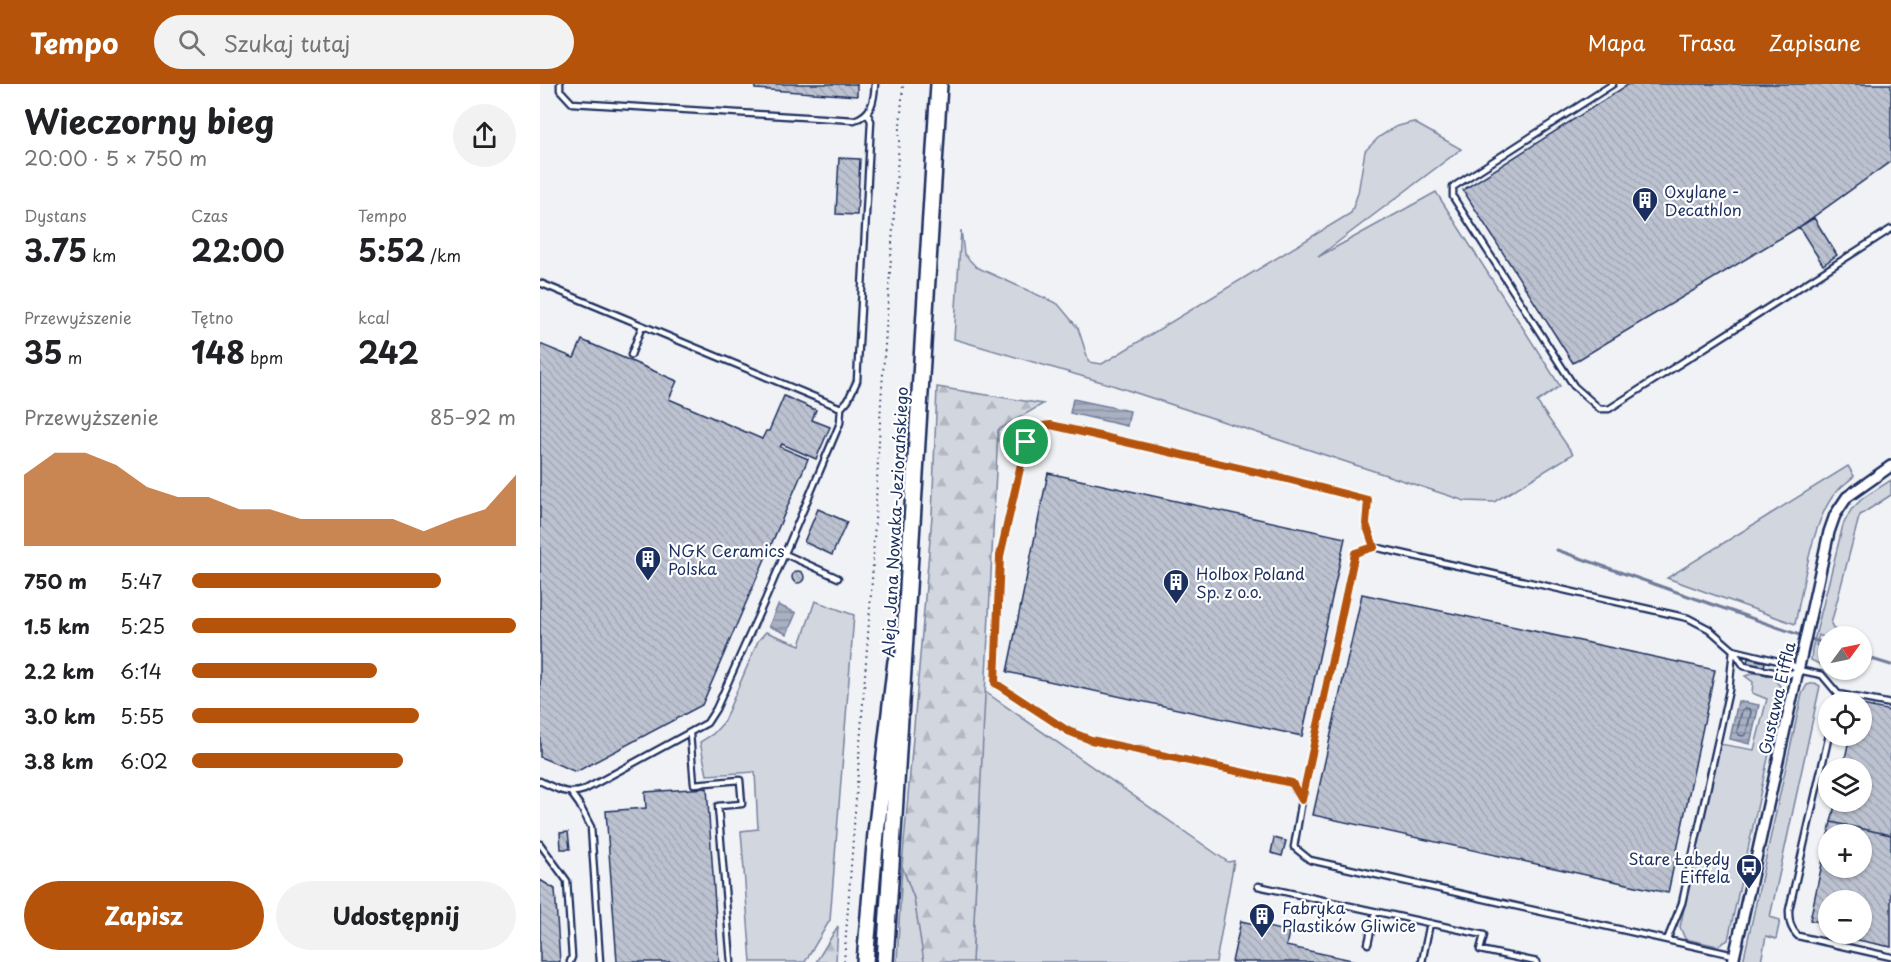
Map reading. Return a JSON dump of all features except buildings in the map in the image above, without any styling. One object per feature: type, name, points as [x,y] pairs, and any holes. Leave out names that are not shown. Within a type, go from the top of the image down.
[{"type":"main road","name":"Aleja Jana Nowaka-Jeziorańskiego","points":[[885,962],[939,84]]},
{"type":"main road","points":[[865,962],[891,688],[908,590]]},
{"type":"street","name":"Gustawa Eiffla","points":[[1734,958],[1824,551],[1835,515],[1841,504],[1855,489],[1891,466]]},
{"type":"lane","points":[[560,84],[560,90],[572,103],[854,120],[867,113],[874,102],[875,84]]},
{"type":"lane","points":[[1613,84],[1453,187],[1453,197],[1574,386],[1600,409],[1609,409],[1891,229]]},
{"type":"lane","points":[[571,793],[591,787],[707,723],[712,717],[785,554],[840,423],[841,408],[848,400],[857,381],[871,121],[867,113]]},
{"type":"lane","points":[[540,283],[841,408]]},
{"type":"lane","points":[[631,355],[642,326]]},
{"type":"lane","points":[[1302,800],[1292,783],[1091,740],[1068,731],[995,683],[1000,556],[1026,442],[1031,431],[1038,426],[1051,425],[1283,478],[1368,500],[1366,524],[1374,547]]},
{"type":"lane","points":[[1734,958],[1667,940],[1310,860],[1294,847],[1355,553],[1374,547],[1688,618],[1709,628],[1732,650],[1744,666],[1788,675],[1798,670]]},
{"type":"lane","points":[[785,554],[838,578]]},
{"type":"lane","points":[[1732,650],[1791,664],[1798,670],[1822,675],[1836,692]]},
{"type":"lane","points":[[1667,940],[1685,892],[1728,690],[1732,650]]},
{"type":"lane","points":[[1872,701],[1891,705]]},
{"type":"lane","points":[[690,734],[694,784],[740,780],[742,804],[718,806],[731,962]]},
{"type":"lane","points":[[1826,746],[1789,910],[1792,929],[1798,936],[1808,939],[1891,957]]},
{"type":"lane","points":[[540,781],[571,793],[591,827],[600,962]]},
{"type":"lane","points":[[540,844],[567,881],[572,957],[570,962]]},
{"type":"lane","points":[[1258,886],[1484,935],[1480,950],[1537,962]]},
{"type":"lane","points":[[1368,944],[1375,912]]},
{"type":"lane","points":[[1422,962],[1430,923]]},
{"type":"path","points":[[844,962],[872,580],[881,402],[903,84]]},
{"type":"green space","points":[[1413,122],[1461,149],[1318,257],[1436,192],[1560,386],[1537,402],[1573,454],[1494,502],[1465,501],[1112,385],[954,339],[961,230],[964,254],[976,267],[1058,304],[1078,328],[1089,362],[1102,364],[1351,213],[1358,193],[1365,151],[1379,137],[1395,127]]},
{"type":"green space","points":[[937,387],[1043,404],[998,430],[972,962],[924,962],[914,898],[902,866],[932,516]]},
{"type":"green space","points":[[1848,466],[1854,476],[1837,491],[1828,503],[1815,535],[1795,624],[1667,578]]},
{"type":"green space","points":[[1891,480],[1891,495],[1860,515],[1832,626],[1818,626],[1816,645],[1818,646],[1818,664],[1811,660],[1812,649],[1843,525],[1851,510],[1863,498]]},
{"type":"green space","points":[[815,601],[854,615],[830,920],[805,962],[751,962],[741,831],[758,829],[755,772],[707,775],[700,742],[713,734],[723,723],[758,641],[766,632],[800,645]]},
{"type":"green space","points":[[1754,673],[1772,676],[1783,690],[1728,940],[1718,946],[1685,939],[1680,927],[1720,744],[1754,750],[1767,699],[1752,693],[1753,682],[1745,676]]},
{"type":"green space","points":[[1815,683],[1820,686],[1770,917],[1780,920],[1776,939],[1766,936],[1761,962],[1743,962],[1802,694],[1807,685]]},
{"type":"green space","points":[[984,691],[1228,862],[1234,861],[1216,962],[972,962]]},
{"type":"green space","points":[[902,866],[914,898],[925,962],[897,962]]},
{"type":"green space","points":[[838,926],[836,962],[816,962]]},
{"type":"water","points":[[1073,399],[1130,411],[1127,426],[1070,413]]},
{"type":"water","points":[[778,605],[796,613],[787,634],[769,626]]},
{"type":"water","points":[[1738,701],[1759,705],[1750,744],[1730,739]]},
{"type":"waterway","points":[[1557,550],[1818,641]]},
{"type":"waterway","points":[[1872,659],[1891,665]]},
{"type":"place","name":"Oxylane - Decathlon","points":[[1645,223]]},
{"type":"place","name":"NGK Ceramics Polska","points":[[648,582]]},
{"type":"place","name":"Holbox Poland Sp. z o.o.","points":[[1176,605]]},
{"type":"place","name":"Stare Łabędy Eiffela","points":[[1749,890]]},
{"type":"place","name":"Fabryka Plastików Gliwice","points":[[1262,939]]},
{"type":"route","points":[[1051,425],[1283,478],[1368,500],[1366,524],[1374,547],[1355,553],[1302,800],[1292,783],[1091,740],[1068,731],[995,683],[1000,556],[1026,442],[1031,431],[1038,426],[1051,425]]}]
